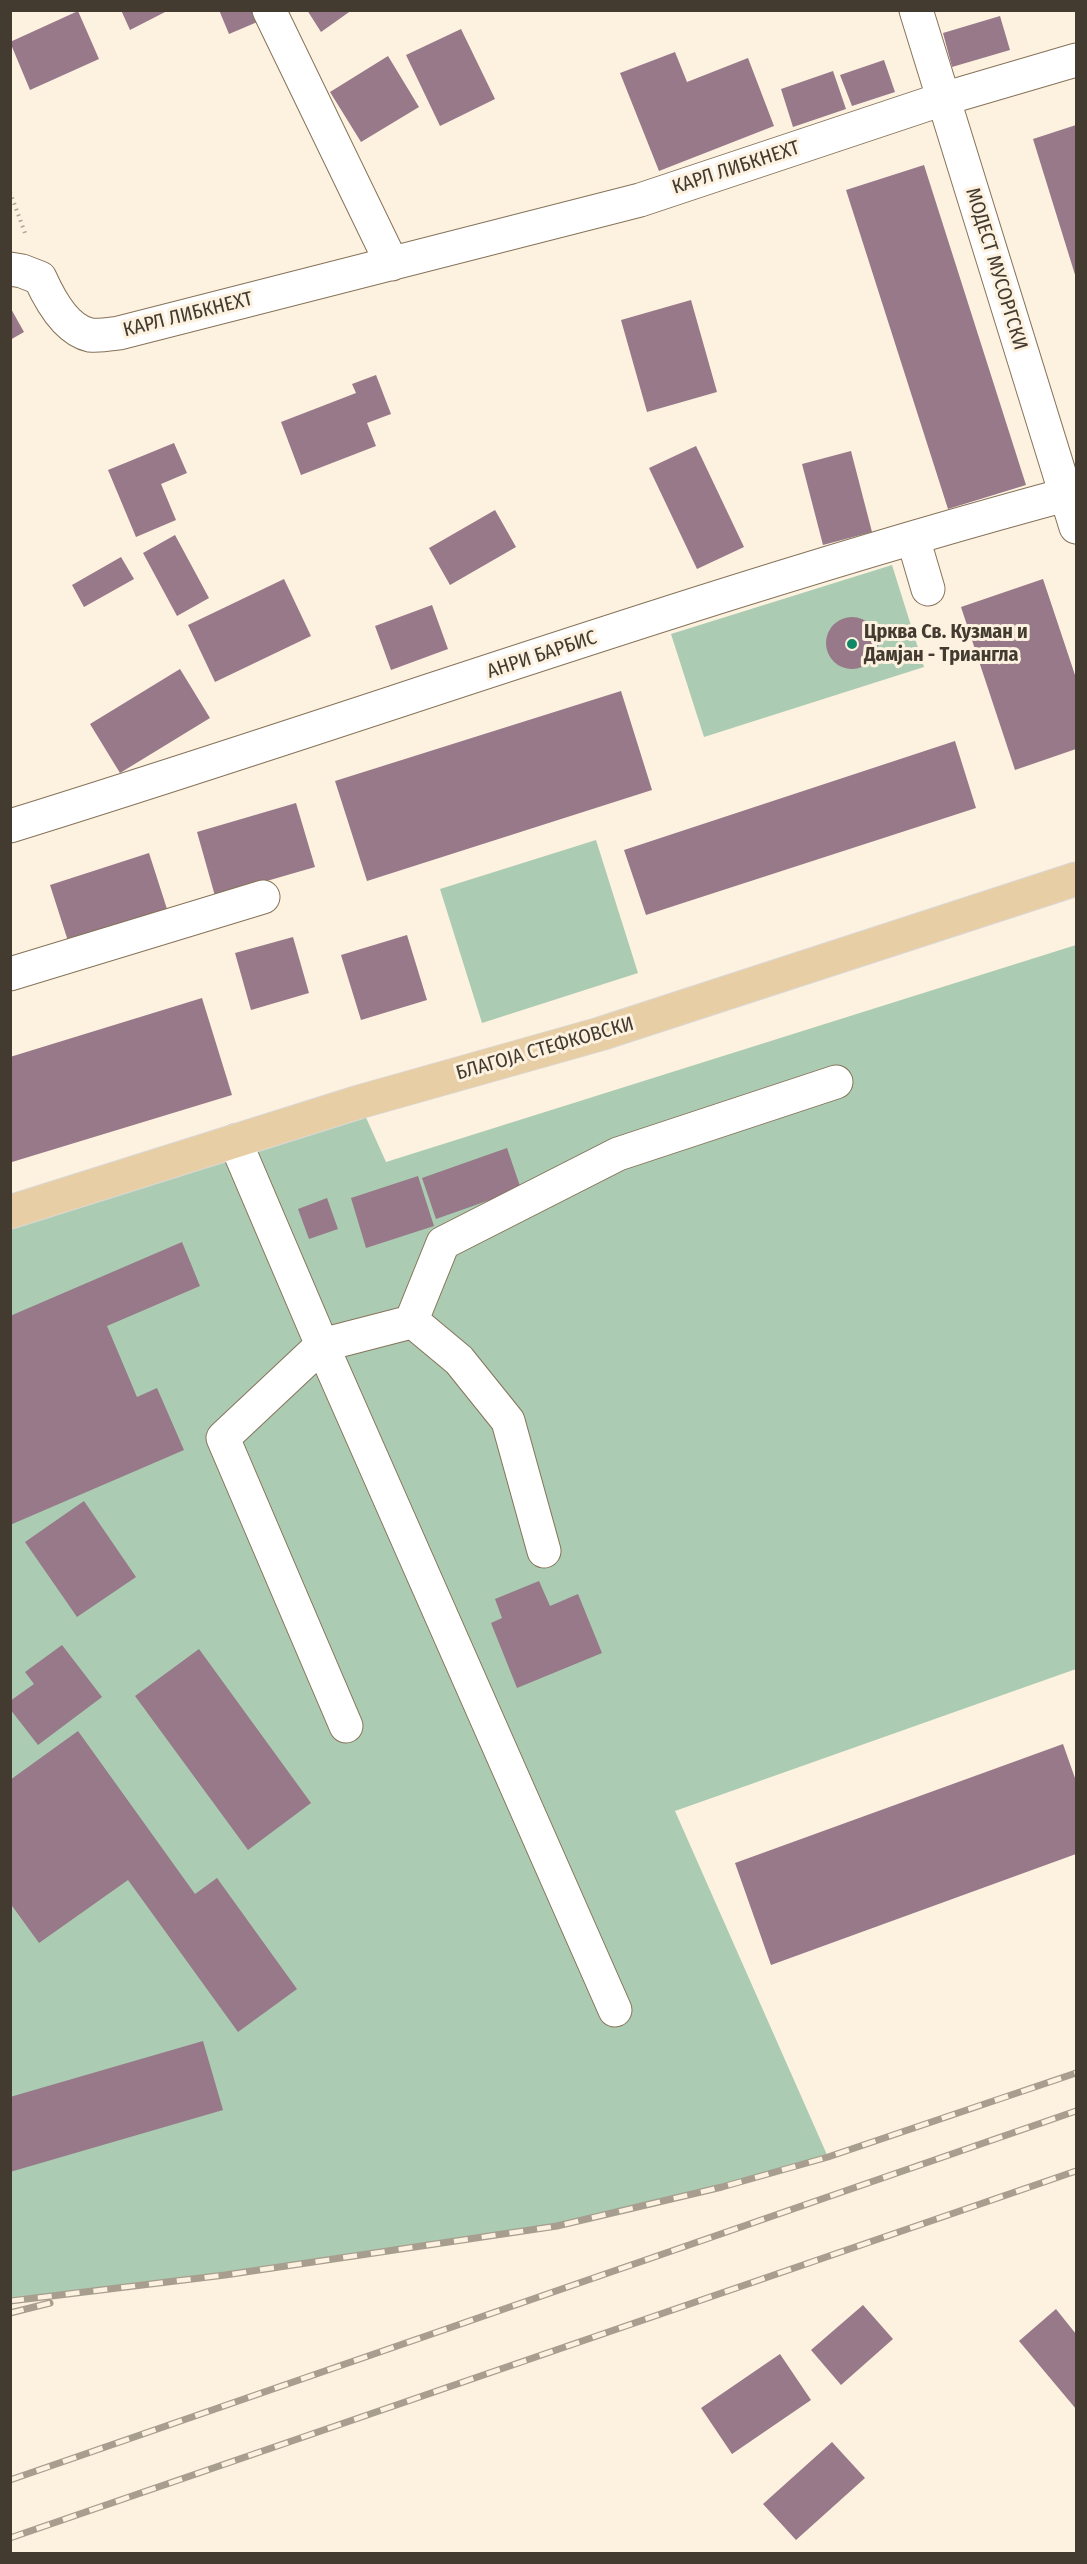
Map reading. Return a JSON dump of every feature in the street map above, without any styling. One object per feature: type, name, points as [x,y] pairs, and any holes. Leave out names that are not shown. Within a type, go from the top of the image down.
[{"type":"main road","name":"БЛАГОЈА СТЕФКОВСКИ","points":[[10,1212],[359,1102],[600,1034],[1077,879]]},
{"type":"street","points":[[269,10],[392,264]]},
{"type":"street","name":"МОДЕСТ МУСОРГСКИ","points":[[916,10],[1072,493],[1077,527]]},
{"type":"street","name":"КАРЛ ЛИБКНЕХТ","points":[[25,273],[46,292],[65,320],[89,335],[119,333],[640,200],[943,99],[1077,60]]},
{"type":"street","name":"АНРИ БАРБИС","points":[[10,826],[639,635],[913,538],[1072,493]]},
{"type":"street","points":[[913,538],[928,589]]},
{"type":"street","points":[[10,974],[263,897]]},
{"type":"street","points":[[411,1320],[444,1244],[618,1154],[836,1082]]},
{"type":"street","points":[[235,1141],[322,1346],[615,2010]]},
{"type":"street","points":[[346,1726],[223,1438],[322,1346],[411,1320]]},
{"type":"street","points":[[411,1320],[459,1360],[508,1421],[544,1551]]},
{"type":"green space","points":[[892,565],[924,667],[704,737],[671,634]]},
{"type":"green space","points":[[596,840],[638,973],[482,1023],[440,889]]},
{"type":"green space","points":[[1076,945],[1076,1669],[675,1811],[828,2157],[722,2187],[557,2226],[174,2281],[11,2301],[10,1213],[359,1102],[386,1162]]},
{"type":"building","points":[[121,10],[169,10],[130,30]]},
{"type":"building","points":[[219,10],[258,10],[262,20],[229,34]]},
{"type":"building","points":[[307,10],[352,10],[321,32]]},
{"type":"building","points":[[78,11],[99,59],[30,90],[10,42]]},
{"type":"building","points":[[1000,16],[1010,50],[952,67],[943,33]]},
{"type":"building","points":[[461,29],[495,99],[440,126],[406,55]]},
{"type":"building","points":[[675,52],[687,82],[748,58],[774,126],[659,171],[620,73]]},
{"type":"building","points":[[388,56],[419,107],[361,142],[330,92]]},
{"type":"building","points":[[884,60],[895,92],[852,106],[840,75]]},
{"type":"building","points":[[833,71],[846,109],[793,127],[781,89]]},
{"type":"building","points":[[1076,125],[1076,278],[1033,139]]},
{"type":"building","points":[[924,165],[1026,485],[948,509],[846,190]]},
{"type":"building","points":[[691,300],[717,392],[647,412],[621,320]]},
{"type":"building","points":[[10,307],[24,332],[10,340]]},
{"type":"building","points":[[376,375],[391,414],[367,423],[376,446],[301,475],[281,422],[356,393],[352,384]]},
{"type":"building","points":[[174,443],[187,473],[161,484],[176,520],[136,537],[108,470]]},
{"type":"building","points":[[696,446],[744,547],[697,569],[649,468]]},
{"type":"building","points":[[851,451],[872,532],[823,545],[802,464]]},
{"type":"building","points":[[495,510],[516,547],[450,585],[429,548]]},
{"type":"building","points":[[175,535],[209,598],[177,616],[143,553]]},
{"type":"building","points":[[121,557],[134,579],[84,607],[72,585]]},
{"type":"building","points":[[284,579],[311,636],[215,682],[188,625]]},
{"type":"building","points":[[1043,579],[1076,678],[1076,749],[1015,770],[961,607]]},
{"type":"building","points":[[432,605],[448,649],[391,670],[375,626]]},
{"type":"building","name":"Црква Св. Кузман и Дамјан - Триангла","points":[[847,617],[857,617],[867,621],[874,628],[878,643],[874,658],[867,665],[857,669],[847,669],[837,665],[830,658],[826,648],[826,638],[830,628],[837,621]]},
{"type":"building","points":[[180,669],[210,718],[120,773],[90,724]]},
{"type":"building","points":[[621,691],[652,790],[367,881],[335,781]]},
{"type":"building","points":[[955,741],[976,808],[646,915],[624,850]]},
{"type":"building","points":[[296,803],[315,867],[215,896],[197,832]]},
{"type":"building","points":[[149,853],[167,909],[68,941],[50,885]]},
{"type":"building","points":[[407,935],[427,1000],[361,1020],[341,955]]},
{"type":"building","points":[[293,937],[309,993],[251,1010],[235,953]]},
{"type":"building","points":[[202,998],[232,1095],[12,1162],[10,1057]]},
{"type":"building","points":[[507,1148],[521,1189],[436,1219],[422,1178]]},
{"type":"building","points":[[418,1176],[434,1226],[366,1248],[351,1198]]},
{"type":"building","points":[[327,1198],[338,1229],[309,1239],[298,1209]]},
{"type":"building","points":[[182,1242],[200,1286],[107,1326],[137,1397],[157,1388],[184,1450],[10,1525],[10,1316]]},
{"type":"building","points":[[84,1501],[136,1577],[77,1617],[25,1542]]},
{"type":"building","points":[[539,1581],[550,1606],[578,1594],[602,1653],[517,1688],[491,1623],[502,1618],[495,1599]]},
{"type":"building","points":[[62,1645],[102,1697],[38,1745],[10,1709],[10,1701],[34,1684],[25,1672]]},
{"type":"building","points":[[199,1649],[311,1803],[248,1850],[135,1696]]},
{"type":"building","points":[[78,1731],[195,1894],[217,1878],[297,1989],[238,2032],[128,1880],[39,1943],[10,1903],[10,1780]]},
{"type":"building","points":[[1063,1744],[1076,1781],[1076,1854],[771,1965],[735,1863]]},
{"type":"building","points":[[203,2041],[223,2110],[10,2172],[10,2097]]},
{"type":"building","points":[[863,2305],[893,2339],[841,2385],[811,2350]]},
{"type":"building","points":[[1056,2309],[1076,2334],[1076,2409],[1019,2341]]},
{"type":"building","points":[[780,2354],[811,2400],[732,2454],[701,2408]]},
{"type":"building","points":[[832,2442],[865,2478],[796,2540],[763,2504]]},
{"type":"railway","points":[[10,2301],[225,2275],[557,2226],[722,2187],[828,2157],[1076,2073]]},
{"type":"railway","points":[[10,2480],[1076,2111]]},
{"type":"railway","points":[[10,2538],[1076,2171]]},
{"type":"railway","points":[[10,2313],[50,2303]]},
{"type":"place","name":"Црква Св. Кузман и Дамјан - Триангла","points":[[852,644]]}]
